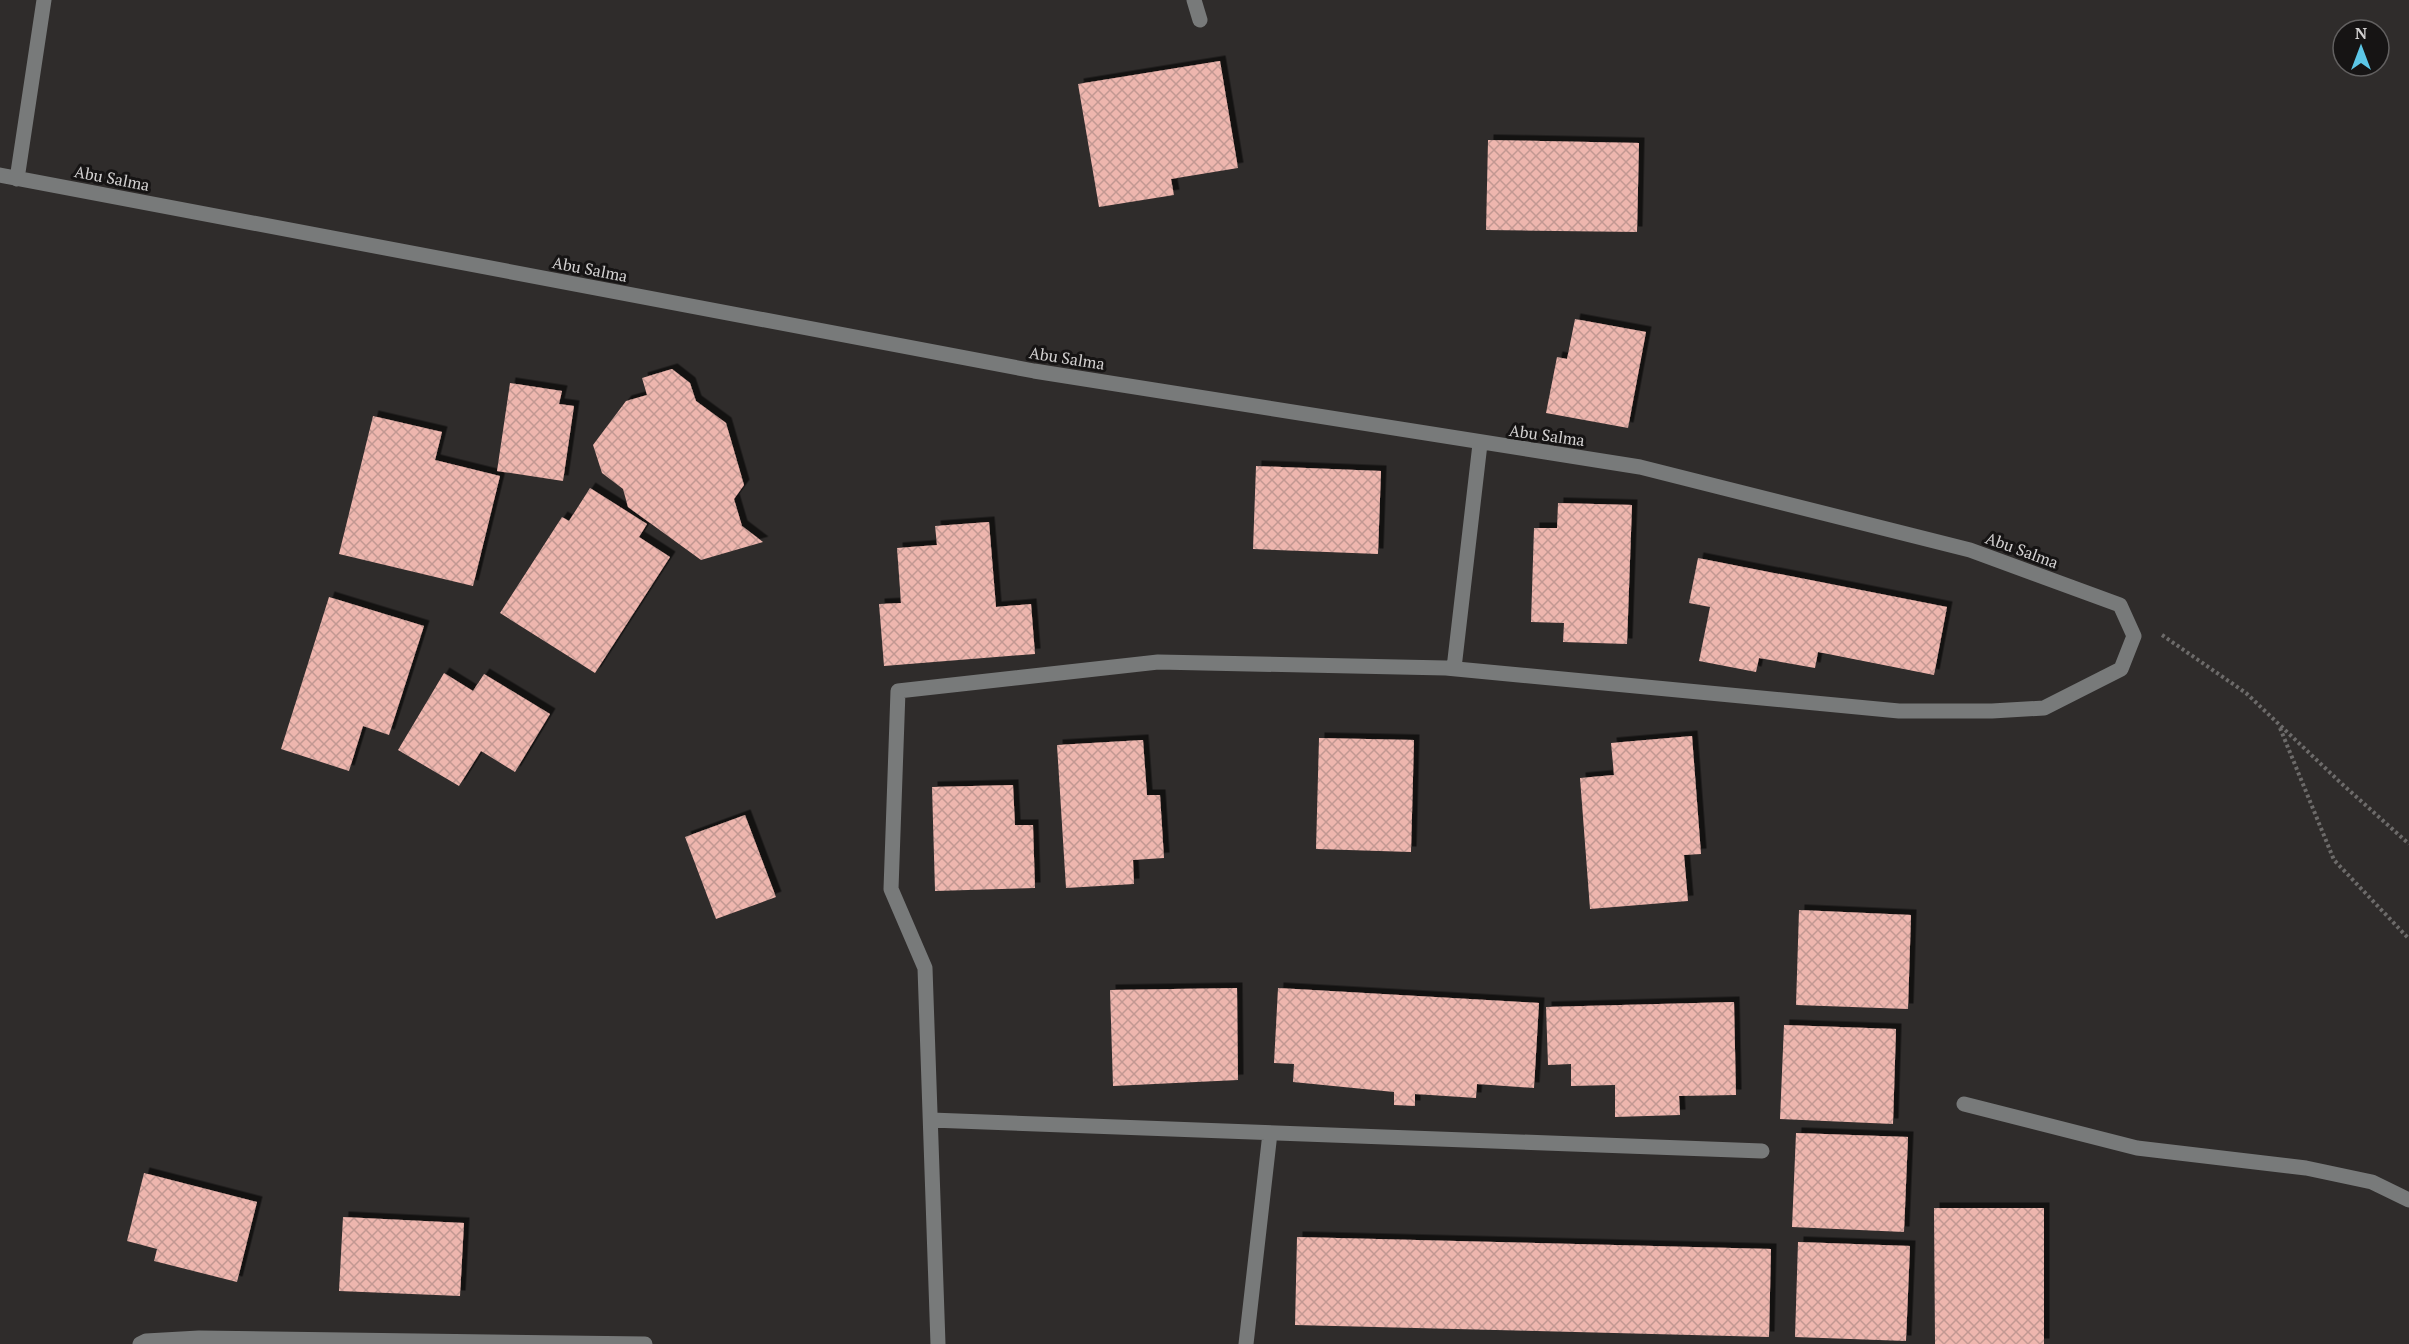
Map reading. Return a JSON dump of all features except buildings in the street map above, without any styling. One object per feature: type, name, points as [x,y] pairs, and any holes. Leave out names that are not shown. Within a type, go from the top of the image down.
[{"type":"street","points":[[17,178],[44,0]]},
{"type":"street","points":[[1194,0],[1200,20]]},
{"type":"street","name":"Abu Salma","points":[[0,175],[1034,371],[1480,444],[1640,467],[1970,550],[2120,605],[2134,636],[2121,669],[2044,708],[1992,711],[1899,711],[1454,668]]},
{"type":"street","points":[[938,1344],[925,968],[891,889],[898,691],[1158,662],[1454,668],[1480,444]]},
{"type":"street","points":[[1964,1104],[2137,1148],[2306,1168],[2372,1182],[2409,1200]]},
{"type":"street","points":[[931,1120],[1762,1151]]},
{"type":"street","points":[[1246,1344],[1270,1133]]},
{"type":"street","points":[[140,1344],[146,1341],[199,1338],[645,1344]]},
{"type":"path","points":[[2159,632],[2246,693],[2409,844]]},
{"type":"path","points":[[2279,724],[2334,860],[2409,939]]}]
